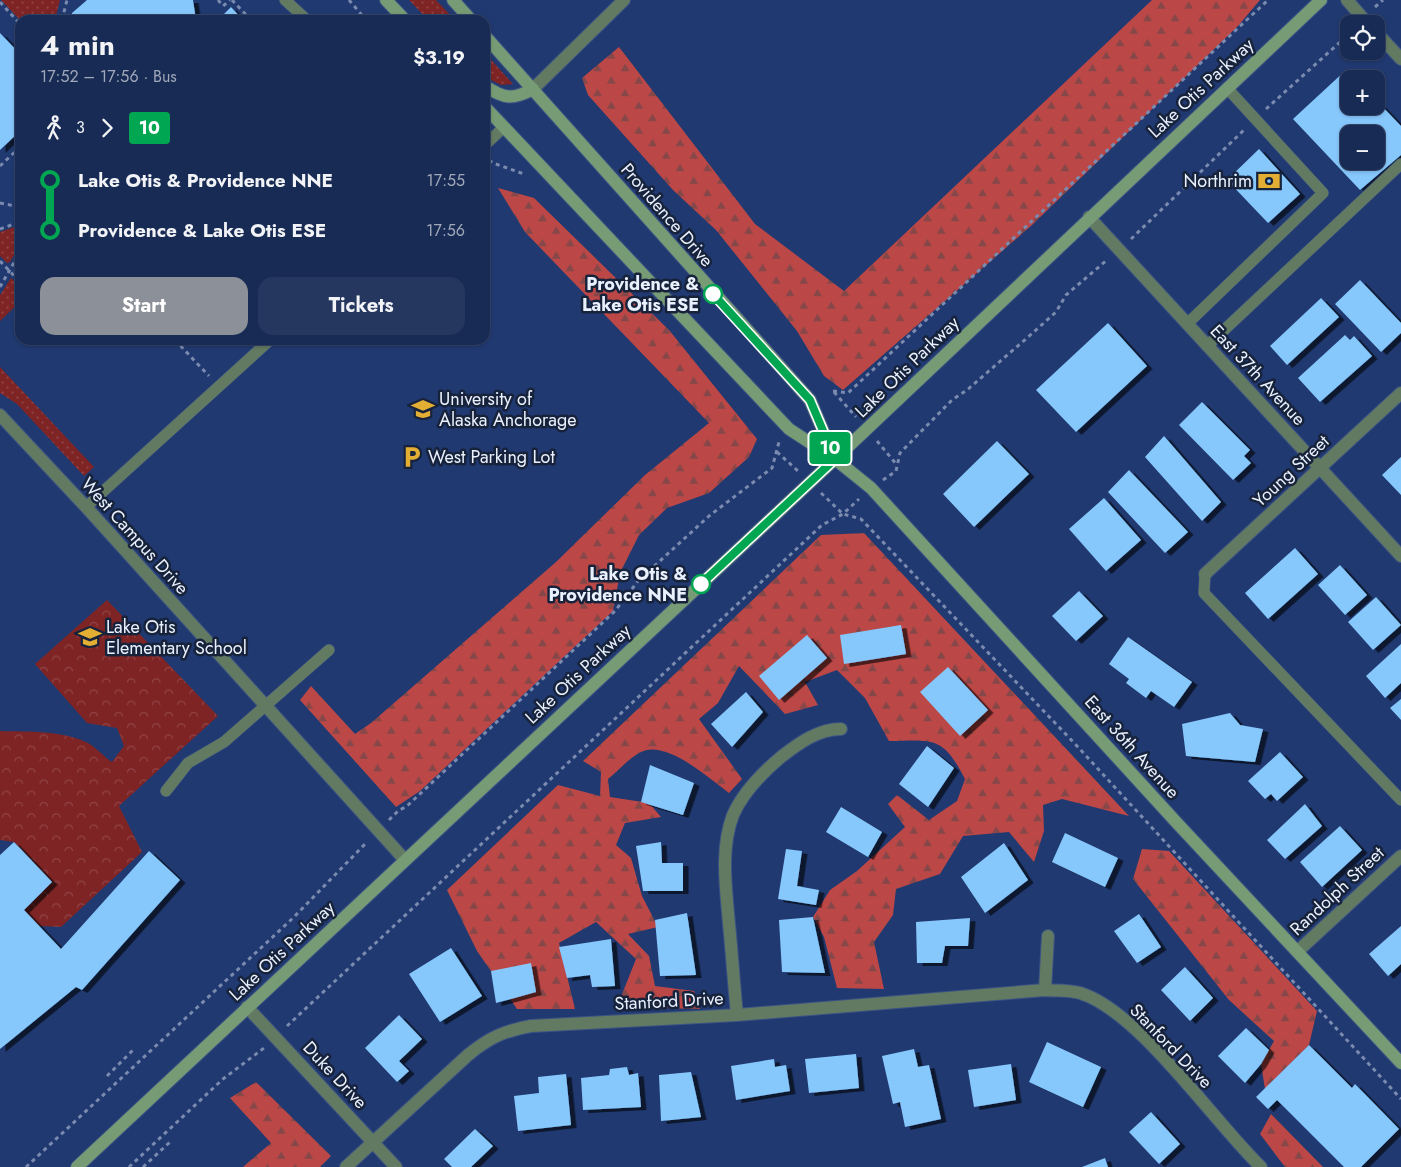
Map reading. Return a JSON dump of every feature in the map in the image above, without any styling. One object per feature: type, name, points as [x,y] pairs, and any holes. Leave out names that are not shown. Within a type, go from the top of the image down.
[{"type":"main road","points":[[386,0],[400,15]]},
{"type":"main road","points":[[453,0],[466,15]]},
{"type":"main road","name":"Lake Otis Parkway","points":[[77,1167],[835,459],[1321,0]]},
{"type":"main road","name":"Providence Drive","points":[[490,42],[810,400],[835,459]]},
{"type":"main road","points":[[490,89],[498,95],[517,98],[533,89]]},
{"type":"main road","points":[[490,112],[789,429],[835,459]]},
{"type":"main road","name":"East 36th Avenue","points":[[835,459],[871,488],[1172,817],[1401,1063]]},
{"type":"street","points":[[533,89],[624,0]]},
{"type":"street","points":[[1347,0],[1360,15]]},
{"type":"street","points":[[1385,42],[1401,59]]},
{"type":"street","name":"East 37th Avenue","points":[[1089,218],[1401,556]]},
{"type":"street","name":"Young Street","points":[[1205,574],[1401,394]]},
{"type":"street","name":"West Campus Drive","points":[[0,415],[86,507],[405,860]]},
{"type":"street","points":[[737,1015],[725,871],[727,835],[734,814],[746,793],[764,772],[787,753],[809,737],[829,729],[841,729]]},
{"type":"street","name":"Randolph Street","points":[[1298,951],[1401,856]]},
{"type":"street","points":[[1045,990],[1048,936]]},
{"type":"street","name":"Stanford Drive","points":[[346,1167],[372,1141],[488,1038],[510,1030],[531,1026],[737,1015],[1045,990],[1079,993],[1107,1006],[1143,1037],[1252,1164]]},
{"type":"street","name":"Duke Drive","points":[[247,1007],[396,1167]]},
{"type":"lane","points":[[285,0],[302,15]]},
{"type":"lane","points":[[1187,324],[1323,193],[1227,88]]},
{"type":"lane","points":[[490,140],[504,127]]},
{"type":"lane","points":[[1207,346],[1401,164]]},
{"type":"lane","points":[[86,507],[264,345]]},
{"type":"lane","points":[[1205,574],[1204,593],[1401,800]]},
{"type":"lane","points":[[166,791],[188,763],[224,742],[329,650]]},
{"type":"path","points":[[63,15],[67,0]]},
{"type":"path","points":[[218,0],[223,6],[231,0],[246,15]]},
{"type":"path","points":[[349,0],[362,15]]},
{"type":"path","points":[[833,391],[848,393],[1268,0]]},
{"type":"path","points":[[0,2],[15,18]]},
{"type":"path","points":[[0,166],[15,152]]},
{"type":"path","points":[[0,203],[15,206]]},
{"type":"path","points":[[0,229],[15,224]]},
{"type":"path","points":[[0,261],[15,277]]},
{"type":"path","points":[[0,287],[15,261]]},
{"type":"path","points":[[180,345],[211,378],[205,384]]},
{"type":"path","points":[[399,810],[406,807],[615,611],[638,581],[709,516],[772,468],[779,441]]},
{"type":"path","points":[[129,1167],[224,1079],[256,1056],[822,526],[843,514],[861,519],[1077,746],[1401,1098]]},
{"type":"path","points":[[26,1167],[293,918],[367,841]]},
{"type":"path","points":[[107,1076],[135,1048]]},
{"type":"path","points":[[143,1167],[170,1142]]},
{"type":"green space","points":[[1,0],[60,0],[56,15],[15,15]]},
{"type":"green space","points":[[409,0],[436,0],[450,15],[423,15]]},
{"type":"green space","points":[[1152,0],[1260,0],[1238,26],[1032,225],[843,390],[824,376],[797,331],[716,230],[673,190],[588,95],[582,78],[619,47],[755,224],[844,291]]},
{"type":"green space","points":[[490,59],[513,84],[501,85],[490,80]]},
{"type":"green space","points":[[498,188],[534,198],[669,330],[757,439],[749,457],[709,493],[667,508],[639,535],[620,573],[613,611],[420,791],[396,807],[300,700],[311,686],[355,734],[371,723],[556,562],[645,475],[709,423],[525,232]]},
{"type":"green space","points":[[15,227],[15,254],[10,262],[7,263],[0,256],[0,232]]},
{"type":"green space","points":[[11,278],[15,282],[15,307],[0,321],[0,295]]},
{"type":"green space","points":[[0,367],[94,467],[84,476],[17,404],[0,393]]},
{"type":"green space","points":[[864,533],[1129,816],[1062,799],[1043,805],[1044,831],[1034,862],[1009,832],[963,836],[940,874],[896,889],[893,915],[874,942],[884,989],[837,988],[824,937],[813,917],[830,890],[857,871],[905,827],[888,804],[897,795],[929,820],[957,801],[965,779],[950,755],[936,744],[917,740],[889,741],[865,698],[837,670],[805,682],[818,705],[785,714],[739,666],[718,703],[699,719],[742,779],[729,793],[687,762],[663,751],[651,749],[641,752],[628,761],[608,779],[610,797],[649,803],[661,817],[625,823],[616,845],[631,858],[642,896],[658,927],[628,934],[649,956],[655,986],[694,991],[700,1009],[617,1007],[636,959],[596,922],[559,943],[575,1009],[517,1009],[477,951],[447,890],[558,785],[600,796],[601,772],[583,761],[821,535]]},
{"type":"green space","points":[[107,600],[218,716],[119,806],[142,852],[61,927],[39,926],[24,910],[52,882],[14,842],[0,840],[0,731],[45,732],[78,739],[94,747],[112,762],[124,746],[117,728],[87,723],[35,664]]},
{"type":"green space","points":[[1142,849],[1169,851],[1317,1011],[1309,1045],[1265,1089],[1261,1064],[1274,1041],[1229,1000],[1133,879]]},
{"type":"green space","points":[[256,1082],[331,1156],[320,1167],[243,1167],[271,1143],[230,1098]]},
{"type":"green space","points":[[1271,1114],[1323,1167],[1285,1167],[1260,1134]]},
{"type":"building","points":[[87,0],[193,0],[195,15],[72,15]]},
{"type":"building","points":[[231,7],[238,15],[223,15]]},
{"type":"building","points":[[0,33],[15,49],[15,136],[0,150]]},
{"type":"building","points":[[1340,76],[1340,115],[1385,115],[1385,109],[1401,126],[1401,155],[1385,169],[1385,125],[1340,125],[1340,169],[1293,119]]},
{"type":"building","points":[[1259,149],[1300,194],[1268,223],[1227,180]]},
{"type":"building","points":[[1341,170],[1383,170],[1360,190]]},
{"type":"building","points":[[1360,280],[1401,323],[1401,333],[1381,352],[1335,304]]},
{"type":"building","points":[[1321,298],[1339,317],[1287,365],[1270,346]]},
{"type":"building","points":[[1108,323],[1147,366],[1076,432],[1036,390]]},
{"type":"building","points":[[1345,335],[1350,340],[1354,336],[1372,356],[1320,402],[1298,378]]},
{"type":"building","points":[[1202,402],[1250,450],[1244,456],[1251,463],[1233,480],[1179,425]]},
{"type":"building","points":[[1164,436],[1221,502],[1202,521],[1145,457]]},
{"type":"building","points":[[997,441],[1029,474],[974,527],[943,494]]},
{"type":"building","points":[[1401,457],[1401,495],[1382,475]]},
{"type":"building","points":[[1129,470],[1188,532],[1165,553],[1108,492]]},
{"type":"building","points":[[1104,498],[1141,540],[1106,571],[1069,529]]},
{"type":"building","points":[[1295,548],[1318,574],[1268,619],[1245,593]]},
{"type":"building","points":[[1340,565],[1367,595],[1345,615],[1318,585]]},
{"type":"building","points":[[1079,591],[1103,616],[1076,641],[1052,616]]},
{"type":"building","points":[[1376,597],[1401,625],[1373,650],[1348,622]]},
{"type":"building","points":[[901,625],[906,654],[844,664],[840,635]]},
{"type":"building","points":[[807,635],[827,658],[779,700],[759,676]]},
{"type":"building","points":[[1128,637],[1192,682],[1174,707],[1151,691],[1146,698],[1126,683],[1129,679],[1109,664]]},
{"type":"building","points":[[1401,644],[1401,683],[1385,698],[1366,676]]},
{"type":"building","points":[[948,667],[988,710],[960,736],[920,692]]},
{"type":"building","points":[[746,692],[763,712],[732,747],[711,724]]},
{"type":"building","points":[[1401,699],[1401,720],[1390,708]]},
{"type":"building","points":[[1230,713],[1240,725],[1263,729],[1255,762],[1186,756],[1182,724]]},
{"type":"building","points":[[927,746],[954,768],[928,807],[899,784]]},
{"type":"building","points":[[1280,752],[1303,777],[1277,801],[1271,794],[1265,799],[1248,781]]},
{"type":"building","points":[[650,765],[694,783],[683,815],[641,802]]},
{"type":"building","points":[[1305,804],[1322,826],[1285,859],[1267,840]]},
{"type":"building","points":[[841,807],[882,832],[868,857],[826,832]]},
{"type":"building","points":[[1340,826],[1362,850],[1322,887],[1300,862]]},
{"type":"building","points":[[1065,833],[1118,858],[1105,887],[1052,862]]},
{"type":"building","points":[[14,842],[52,882],[24,910],[61,949],[149,851],[180,880],[82,990],[76,987],[0,1049],[0,855]]},
{"type":"building","points":[[661,842],[662,863],[683,863],[683,891],[643,891],[636,846]]},
{"type":"building","points":[[1004,843],[1028,880],[985,913],[961,877]]},
{"type":"building","points":[[786,849],[802,851],[797,886],[819,890],[816,905],[778,899]]},
{"type":"building","points":[[687,913],[696,975],[660,976],[655,920]]},
{"type":"building","points":[[1139,914],[1161,947],[1137,963],[1114,931]]},
{"type":"building","points":[[813,917],[825,973],[782,972],[779,920]]},
{"type":"building","points":[[970,918],[968,946],[945,946],[942,963],[917,963],[916,922]]},
{"type":"building","points":[[1401,926],[1401,964],[1388,976],[1369,954]]},
{"type":"building","points":[[611,939],[615,986],[592,987],[590,975],[567,978],[559,947]]},
{"type":"building","points":[[451,948],[482,996],[440,1022],[409,974]]},
{"type":"building","points":[[531,963],[536,992],[496,1003],[491,971]]},
{"type":"building","points":[[1185,967],[1213,998],[1190,1021],[1161,990]]},
{"type":"building","points":[[399,1015],[422,1039],[399,1061],[409,1071],[397,1082],[365,1048]]},
{"type":"building","points":[[1246,1028],[1269,1050],[1261,1064],[1245,1083],[1218,1056]]},
{"type":"building","points":[[1047,1042],[1101,1067],[1083,1107],[1029,1082]]},
{"type":"building","points":[[1309,1045],[1352,1088],[1355,1084],[1399,1129],[1361,1167],[1344,1167],[1277,1100],[1268,1109],[1256,1097]]},
{"type":"building","points":[[914,1049],[918,1067],[929,1065],[941,1119],[905,1127],[900,1102],[893,1104],[882,1056]]},
{"type":"building","points":[[856,1054],[859,1088],[809,1093],[805,1059]]},
{"type":"building","points":[[774,1059],[775,1067],[786,1065],[790,1091],[736,1100],[731,1066]]},
{"type":"building","points":[[1011,1064],[1016,1100],[974,1107],[968,1070]]},
{"type":"building","points":[[627,1067],[629,1075],[638,1073],[641,1107],[583,1110],[581,1078],[609,1075],[610,1069]]},
{"type":"building","points":[[691,1072],[701,1117],[661,1121],[659,1075]]},
{"type":"building","points":[[566,1074],[571,1125],[518,1131],[514,1096],[539,1093],[538,1077]]},
{"type":"building","points":[[1151,1112],[1180,1144],[1159,1164],[1129,1132]]},
{"type":"building","points":[[475,1129],[493,1146],[471,1167],[452,1167],[444,1159]]},
{"type":"building","points":[[1105,1158],[1108,1167],[1082,1167]]},
{"type":"bus line","name":"10","points":[[701,584],[835,459],[810,400],[713,294]]},
{"type":"place","name":"Northrim","points":[[1269,181]]},
{"type":"place","name":"Providence & Lake Otis ESE","points":[[713,294]]},
{"type":"place","name":"University of Alaska Anchorage","points":[[423,409]]},
{"type":"place","name":"West Parking Lot","points":[[412,457]]},
{"type":"place","name":"Lake Otis & Providence NNE","points":[[701,584]]},
{"type":"place","name":"Lake Otis Elementary School","points":[[90,637]]}]
